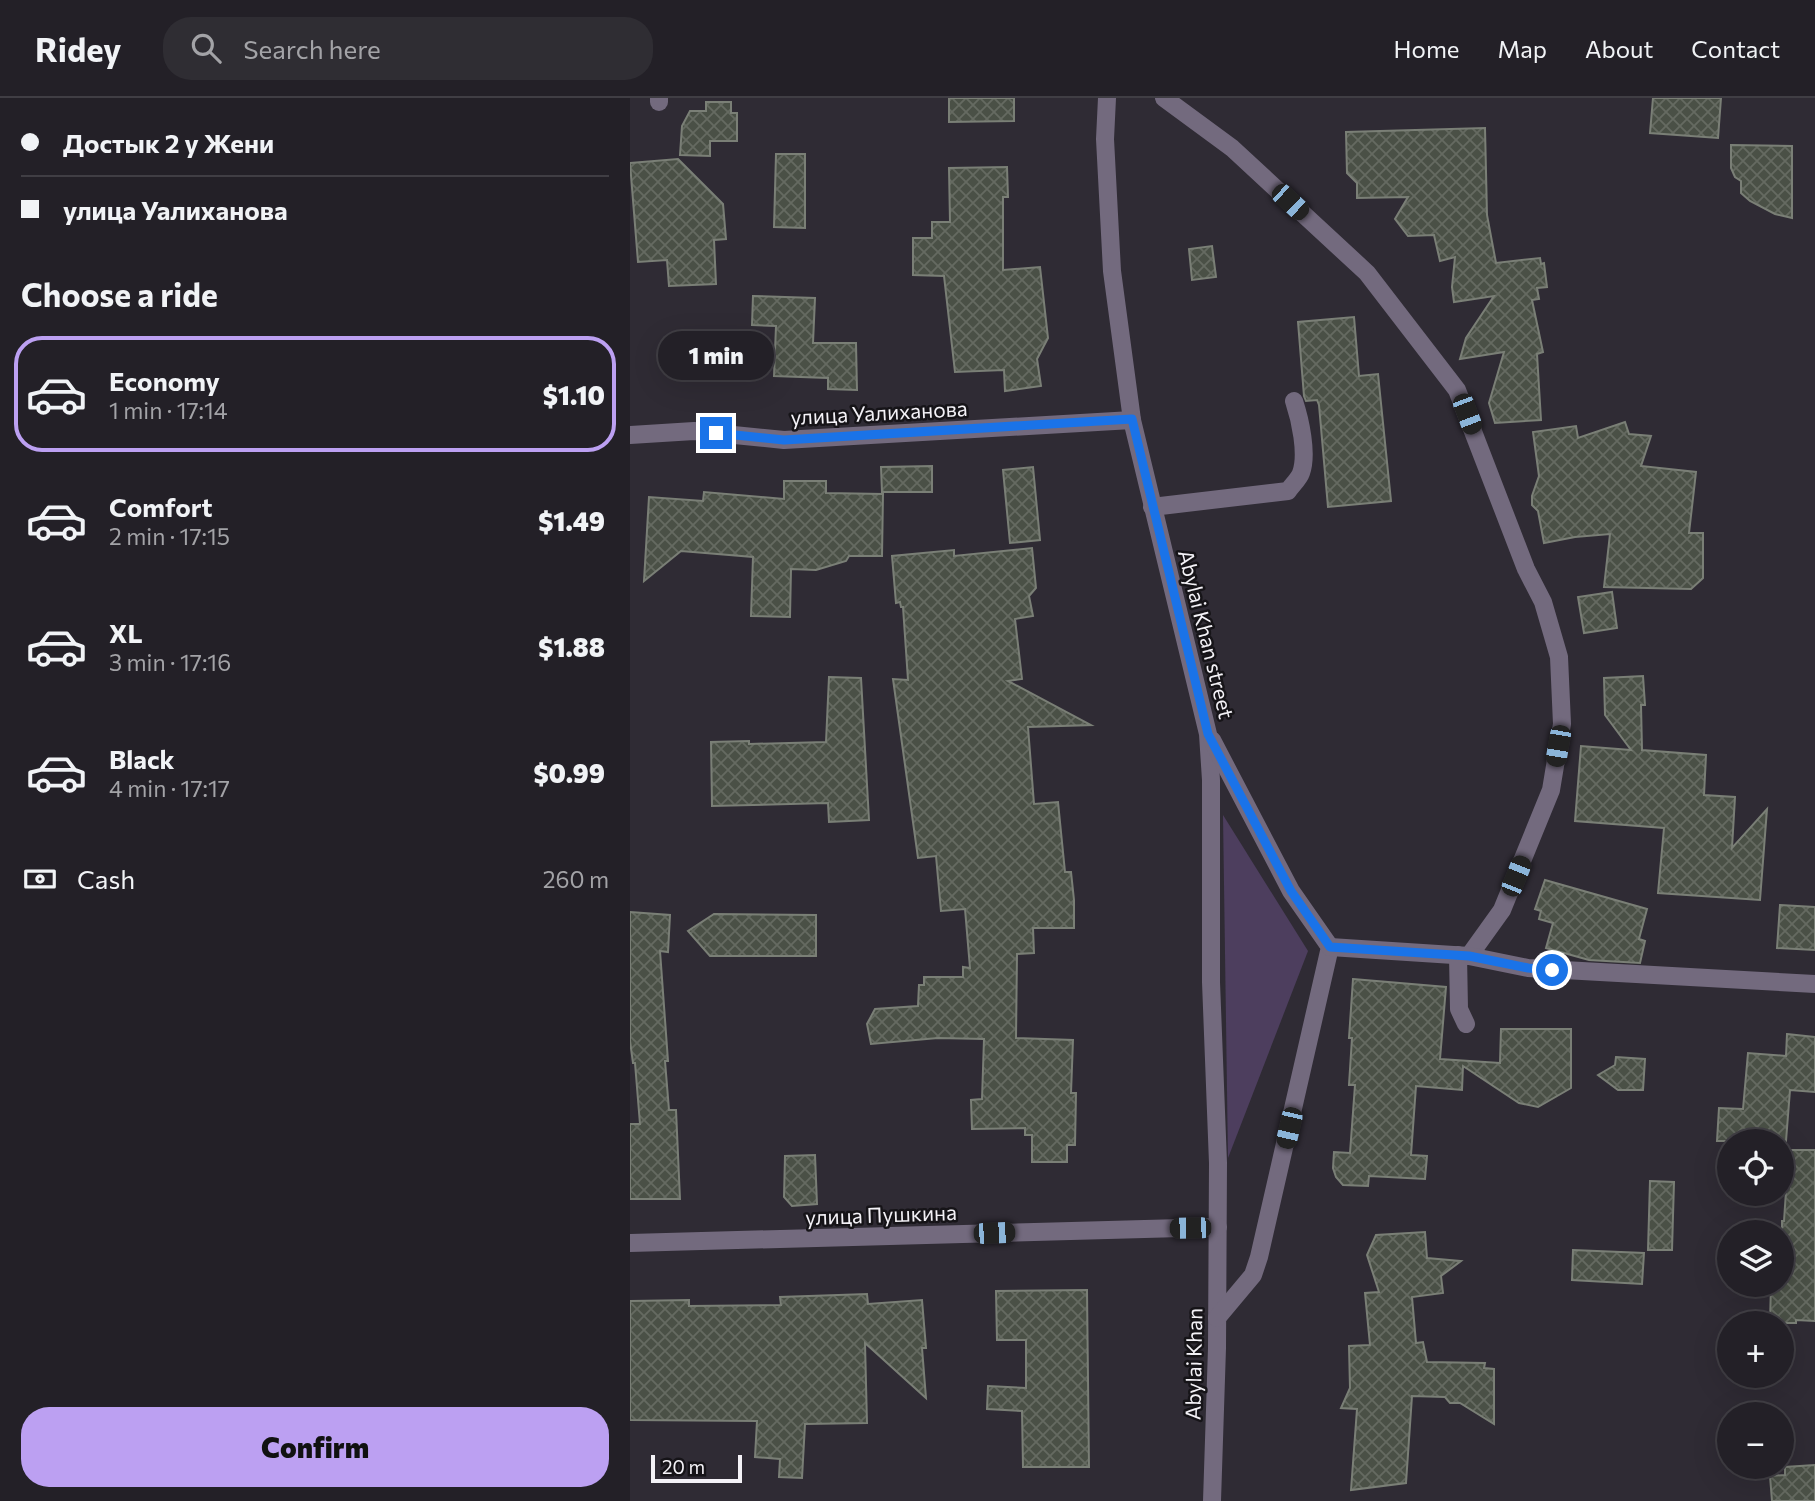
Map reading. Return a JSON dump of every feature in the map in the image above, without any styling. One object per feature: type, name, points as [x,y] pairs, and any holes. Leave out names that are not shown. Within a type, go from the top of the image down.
[{"type":"street","name":"Abylai Khan street","points":[[1107,98],[1105,139],[1112,271],[1132,419],[1208,734],[1218,1227]]},
{"type":"street","points":[[1164,98],[1232,148],[1367,273],[1457,390],[1526,569],[1543,602],[1559,657],[1562,724],[1551,790],[1502,910],[1464,956],[1459,1009],[1466,1024]]},
{"type":"street","points":[[1152,507],[1288,491],[1301,473],[1304,448],[1294,401]]},
{"type":"street","name":"улица Уалиханова","points":[[630,435],[694,431],[784,440],[1132,419]]},
{"type":"street","points":[[1208,734],[1291,891],[1330,947],[1259,1257],[1253,1275],[1217,1318]]},
{"type":"street","points":[[1330,947],[1464,956],[1528,968],[1815,984]]},
{"type":"street","name":"улица Пушкина","points":[[630,1243],[1218,1227]]},
{"type":"street","name":"Abylai Khan","points":[[1212,1501],[1218,1227]]},
{"type":"shaded area","points":[[1223,815],[1308,951],[1228,1158]]},
{"type":"building","points":[[949,98],[1014,98],[1014,121],[949,122]]},
{"type":"building","points":[[1653,98],[1721,98],[1718,138],[1650,133]]},
{"type":"building","points":[[706,102],[731,102],[731,113],[737,113],[737,141],[710,141],[710,156],[680,155],[682,126],[690,111],[706,111]]},
{"type":"building","points":[[1485,128],[1487,215],[1496,263],[1540,258],[1541,264],[1544,263],[1547,287],[1537,288],[1539,299],[1532,300],[1543,352],[1537,354],[1541,420],[1495,423],[1489,403],[1504,352],[1460,359],[1466,338],[1494,296],[1454,302],[1452,287],[1455,257],[1440,261],[1434,235],[1408,236],[1395,219],[1408,197],[1357,198],[1357,183],[1347,173],[1346,132]]},
{"type":"building","points":[[1731,145],[1792,146],[1792,218],[1775,214],[1741,193],[1741,181],[1735,177],[1731,168]]},
{"type":"building","points":[[776,154],[805,154],[805,228],[774,227]]},
{"type":"building","points":[[678,159],[723,204],[726,239],[714,240],[716,284],[669,286],[667,260],[638,262],[630,163]]},
{"type":"building","points":[[1007,167],[1008,197],[1003,197],[1003,270],[1040,267],[1048,338],[1037,359],[1041,386],[1005,391],[1004,370],[955,372],[944,276],[913,275],[913,238],[932,238],[932,222],[950,222],[949,168]]},
{"type":"building","points":[[1212,246],[1216,277],[1192,280],[1189,249]]},
{"type":"building","points":[[753,296],[815,298],[813,343],[856,343],[857,390],[828,389],[828,378],[774,376],[776,326],[752,325]]},
{"type":"building","points":[[1354,317],[1359,376],[1378,374],[1391,501],[1328,507],[1319,405],[1317,400],[1306,401],[1304,396],[1298,322]]},
{"type":"building","points":[[1625,422],[1629,434],[1651,436],[1641,466],[1696,472],[1689,533],[1703,533],[1703,578],[1691,589],[1604,587],[1610,534],[1544,543],[1538,511],[1532,505],[1532,496],[1539,476],[1533,432],[1576,426],[1578,438]]},
{"type":"building","points":[[932,466],[932,492],[882,492],[881,467]]},
{"type":"building","points":[[1033,467],[1040,540],[1010,543],[1003,470]]},
{"type":"building","points":[[784,481],[826,481],[826,493],[883,494],[882,556],[849,556],[846,561],[816,570],[791,569],[790,617],[751,616],[753,557],[681,551],[644,581],[649,497],[703,501],[704,492],[784,499]]},
{"type":"building","points":[[1032,548],[1036,588],[1029,596],[1033,616],[1015,619],[1022,679],[1008,681],[1091,725],[1028,727],[1034,804],[1058,802],[1065,872],[1071,872],[1074,928],[1033,928],[1034,953],[1017,954],[1016,1038],[1073,1040],[1071,1093],[1076,1093],[1075,1145],[1067,1145],[1067,1162],[1032,1162],[1032,1135],[1025,1135],[1025,1128],[972,1129],[971,1100],[982,1099],[984,1039],[938,1038],[871,1044],[867,1024],[875,1009],[918,1006],[919,985],[924,985],[924,977],[963,977],[963,967],[970,968],[965,909],[941,911],[936,856],[918,858],[893,679],[908,680],[903,607],[900,602],[896,603],[892,556],[954,550],[954,556]]},
{"type":"building","points":[[1612,592],[1617,628],[1584,633],[1578,597]]},
{"type":"building","points":[[1643,676],[1645,705],[1641,705],[1642,750],[1706,755],[1704,795],[1735,797],[1732,848],[1767,809],[1760,900],[1658,893],[1664,828],[1575,821],[1581,746],[1631,750],[1605,715],[1604,678]]},
{"type":"building","points":[[829,677],[861,678],[869,820],[829,822],[828,803],[712,806],[711,742],[826,742]]},
{"type":"building","points":[[1545,880],[1647,909],[1639,939],[1645,941],[1640,963],[1589,960],[1546,948],[1553,923],[1539,919],[1541,911],[1535,909]]},
{"type":"building","points":[[1780,905],[1815,907],[1815,950],[1777,948]]},
{"type":"building","points":[[630,912],[670,915],[668,952],[660,951],[668,1061],[665,1061],[669,1110],[676,1110],[680,1199],[630,1199],[630,1124],[640,1124],[635,1063],[630,1041]]},
{"type":"building","points":[[714,914],[816,915],[816,956],[710,956],[688,931]]},
{"type":"building","points":[[1353,979],[1446,987],[1440,1059],[1500,1063],[1501,1029],[1571,1029],[1571,1088],[1538,1107],[1519,1103],[1463,1066],[1462,1090],[1416,1086],[1411,1155],[1427,1156],[1425,1179],[1369,1176],[1368,1186],[1343,1185],[1333,1168],[1334,1152],[1350,1153],[1355,1085],[1349,1085]]},
{"type":"building","points":[[1787,1034],[1815,1037],[1815,1092],[1790,1090],[1787,1129],[1718,1129],[1719,1108],[1743,1109],[1748,1053],[1786,1056]]},
{"type":"building","points":[[1616,1057],[1645,1059],[1643,1090],[1618,1090],[1598,1075],[1615,1065]]},
{"type":"building","points":[[1794,1150],[1815,1150],[1815,1321],[1796,1320],[1794,1323],[1794,1311],[1770,1311],[1771,1297],[1794,1297],[1794,1220],[1784,1220],[1785,1206],[1794,1206]]},
{"type":"building","points":[[815,1155],[817,1204],[792,1206],[784,1197],[785,1156]]},
{"type":"building","points":[[1650,1181],[1674,1182],[1672,1250],[1648,1250]]},
{"type":"building","points":[[1425,1232],[1427,1258],[1461,1261],[1441,1276],[1443,1293],[1412,1297],[1416,1343],[1423,1342],[1427,1362],[1485,1363],[1484,1368],[1494,1369],[1494,1424],[1460,1403],[1450,1403],[1445,1397],[1412,1396],[1406,1483],[1351,1490],[1357,1409],[1341,1408],[1350,1388],[1349,1346],[1370,1345],[1365,1293],[1379,1292],[1367,1255],[1376,1235]]},
{"type":"building","points":[[1573,1250],[1644,1253],[1642,1284],[1572,1280]]},
{"type":"building","points":[[1087,1290],[1089,1467],[1023,1467],[1022,1411],[987,1409],[988,1386],[1026,1388],[1026,1340],[997,1340],[996,1291]]},
{"type":"building","points":[[867,1294],[868,1304],[922,1300],[926,1398],[865,1343],[867,1423],[805,1424],[802,1478],[779,1477],[780,1459],[755,1457],[757,1421],[630,1420],[630,1301],[689,1300],[689,1306],[781,1305],[780,1297]]},
{"type":"building","points":[[1815,1465],[1815,1501],[1772,1501],[1770,1479],[1794,1479],[1794,1466]]},
{"type":"route","points":[[716,433],[784,440],[1132,419],[1208,734],[1291,891],[1330,947],[1469,956],[1552,970]]}]
